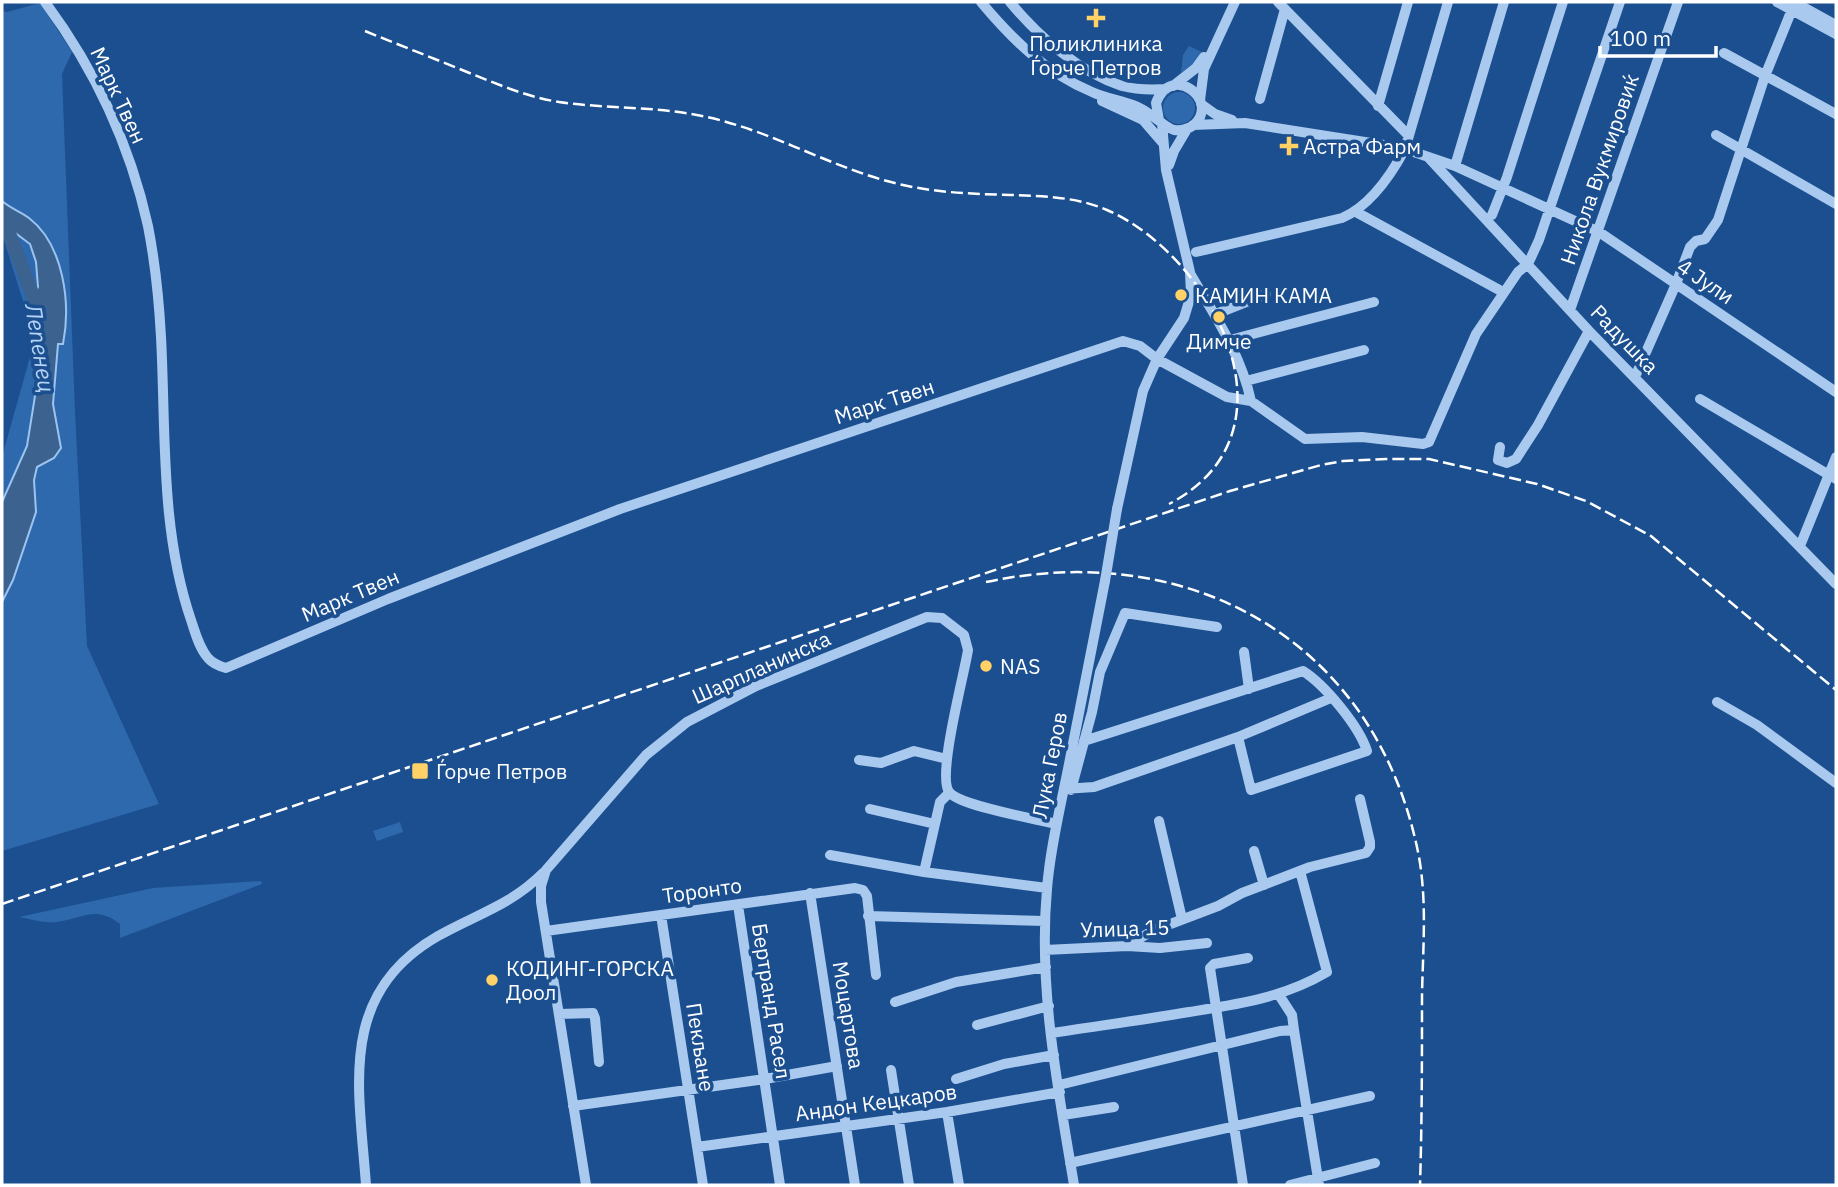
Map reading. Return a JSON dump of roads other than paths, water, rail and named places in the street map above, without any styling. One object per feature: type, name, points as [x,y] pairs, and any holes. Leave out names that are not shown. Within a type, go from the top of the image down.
[{"type":"street","name":"Марк Твен","points":[[45,2],[67,32],[97,84],[118,130],[148,226],[160,323],[171,535],[176,568],[193,627],[202,649],[215,665],[226,668],[235,666],[388,599],[620,509],[1123,341],[1132,343],[1157,359]]},
{"type":"street","points":[[981,2],[1013,39],[1037,60],[1105,103],[1143,120],[1163,143]]},
{"type":"street","points":[[1010,2],[1045,38],[1089,70],[1129,88],[1187,87],[1196,93],[1200,102],[1219,115],[1245,123],[1405,149],[1455,166],[1502,187]]},
{"type":"street","points":[[1190,127],[1200,116],[1204,69],[1235,2]]},
{"type":"street","points":[[1378,106],[1408,2]]},
{"type":"street","points":[[1196,252],[1342,218],[1356,212],[1397,163],[1405,149],[1448,2]]},
{"type":"street","points":[[1455,166],[1504,2]]},
{"type":"street","points":[[1492,215],[1563,2]]},
{"type":"street","name":"Никола Вукмировиќ","points":[[1251,401],[1305,439],[1362,438],[1418,444],[1429,442],[1465,356],[1503,292],[1518,272],[1528,264],[1550,210],[1620,2]]},
{"type":"street","name":"Никола Вукмировиќ","points":[[1570,310],[1678,2]]},
{"type":"street","points":[[1777,2],[1793,4],[1836,25]]},
{"type":"street","points":[[1281,4],[1409,136]]},
{"type":"street","points":[[1259,99],[1281,4]]},
{"type":"street","points":[[1793,4],[1836,34]]},
{"type":"street","points":[[1635,377],[1690,247],[1696,241],[1705,239],[1718,220],[1765,76],[1793,4]]},
{"type":"street","points":[[1161,121],[1156,103],[1169,87],[1196,68],[1216,41]]},
{"type":"street","points":[[1724,53],[1836,114]]},
{"type":"street","points":[[1088,91],[1138,106],[1173,130],[1245,123]]},
{"type":"street","name":"Лука Геров","points":[[1074,1185],[1049,1006],[1045,950],[1046,888],[1056,824],[1067,789],[1117,509],[1143,391],[1157,359],[1184,318],[1191,295],[1189,272],[1168,182],[1161,121]]},
{"type":"street","name":"Лука Геров","points":[[1168,182],[1170,160],[1190,127]]},
{"type":"street","points":[[1716,135],[1836,204]]},
{"type":"street","name":"Радушка","points":[[1427,156],[1589,331],[1836,583]]},
{"type":"street","name":"4 Јули","points":[[1502,187],[1599,232],[1836,392]]},
{"type":"street","points":[[1356,212],[1503,292]]},
{"type":"street","points":[[1157,359],[1227,397],[1251,401],[1247,381],[1230,340],[1189,272]]},
{"type":"street","points":[[1216,314],[1266,294]]},
{"type":"street","points":[[1230,340],[1374,302]]},
{"type":"street","points":[[1500,447],[1498,460],[1507,463],[1516,459],[1538,425],[1589,331]]},
{"type":"street","points":[[1247,381],[1364,350]]},
{"type":"street","points":[[1700,399],[1833,477]]},
{"type":"street","points":[[1800,546],[1833,477],[1836,457]]},
{"type":"street","points":[[1217,627],[1125,612],[1100,673],[1084,741],[1067,789],[1094,787],[1238,737],[1331,698]]},
{"type":"street","name":"Шарпланинска","points":[[366,1185],[360,1056],[363,1028],[380,990],[414,952],[445,932],[523,892],[546,870],[646,755],[687,722],[756,687],[927,617],[942,618],[964,635],[968,650],[947,759],[946,782],[949,793]]},
{"type":"street","points":[[1244,652],[1249,690]]},
{"type":"street","points":[[1084,741],[1249,690],[1303,670],[1357,730],[1367,751],[1251,790],[1238,737]]},
{"type":"street","points":[[1717,702],[1756,725],[1836,783]]},
{"type":"street","points":[[859,760],[881,763],[914,751],[947,759]]},
{"type":"street","points":[[925,872],[940,802],[949,793],[967,803],[1056,824]]},
{"type":"street","points":[[1127,946],[1152,931],[1264,885],[1368,850],[1369,837],[1360,799]]},
{"type":"street","points":[[870,809],[935,824]]},
{"type":"street","points":[[1159,821],[1182,919]]},
{"type":"street","points":[[1254,851],[1264,885]]},
{"type":"street","points":[[830,855],[925,872],[1046,888]]},
{"type":"street","points":[[546,870],[540,894],[586,1185]]},
{"type":"street","points":[[1052,1033],[1215,1008],[1279,995],[1327,972],[1300,871]]},
{"type":"street","name":"Торонто","points":[[547,931],[855,888],[863,890],[867,896],[868,916]]},
{"type":"street","name":"Моцартова","points":[[810,893],[855,1185]]},
{"type":"street","name":"Бертранд Расел","points":[[738,905],[780,1185]]},
{"type":"street","name":"Пекљане","points":[[661,915],[703,1185]]},
{"type":"street","points":[[876,975],[868,916],[1045,920]]},
{"type":"street","name":"Улица 15","points":[[1045,950],[1127,946],[1160,948],[1207,943]]},
{"type":"street","points":[[1243,1185],[1210,968],[1214,964],[1248,958]]},
{"type":"street","points":[[895,1002],[956,982],[1046,967]]},
{"type":"street","points":[[1279,995],[1292,1015],[1318,1182]]},
{"type":"street","points":[[976,1025],[1049,1006]]},
{"type":"street","points":[[559,1014],[593,1013],[598,1062]]},
{"type":"street","name":"Андон Кецкаров","points":[[697,1147],[947,1112],[1059,1089],[1155,1061],[1294,1030]]},
{"type":"street","points":[[956,1079],[1004,1064],[1054,1055]]},
{"type":"street","points":[[572,1105],[765,1079],[837,1066]]},
{"type":"street","points":[[891,1070],[909,1185]]},
{"type":"street","points":[[1070,1163],[1370,1096]]},
{"type":"street","points":[[1063,1115],[1114,1107]]},
{"type":"street","points":[[947,1112],[959,1185]]},
{"type":"street","points":[[1290,1185],[1318,1182],[1374,1163]]},
{"type":"water","points":[[2,201],[29,218],[50,243],[62,276],[66,311],[63,344],[58,344],[53,404],[61,448],[54,458],[37,467],[34,480],[36,512],[13,580],[2,602],[2,502],[27,446],[39,371],[39,349],[30,304],[38,287],[36,262],[30,244],[2,223]]},
{"type":"waterway","name":"Лепенец","points":[[2,215],[39,311]]},
{"type":"railway","points":[[365,31],[501,85],[547,100],[667,111],[728,122],[852,170],[916,188],[957,193],[1060,198],[1107,210],[1146,233],[1181,266],[1209,305],[1229,348],[1237,392],[1232,435],[1210,473],[1169,504]]},
{"type":"railway","points":[[2,904],[1230,491],[1343,461],[1429,459],[1537,484],[1586,501],[1651,536],[1836,690]]},
{"type":"railway","points":[[986,582],[1062,572],[1135,576],[1203,593],[1265,623],[1319,664],[1363,718],[1397,782],[1419,857],[1424,926],[1420,1185]]},
{"type":"place","name":"Поликлиника Ѓорче Петров","points":[[1096,18]]},
{"type":"place","name":"Астра Фарм","points":[[1289,146]]},
{"type":"place","name":"КАМИН КАМА","points":[[1181,295]]},
{"type":"place","name":"Димче","points":[[1219,317]]},
{"type":"place","name":"NAS","points":[[986,666]]},
{"type":"place","name":"Ѓорче Петров","points":[[420,771]]},
{"type":"place","name":"КОДИНГ-ГОРСКА Доол","points":[[492,980]]}]
